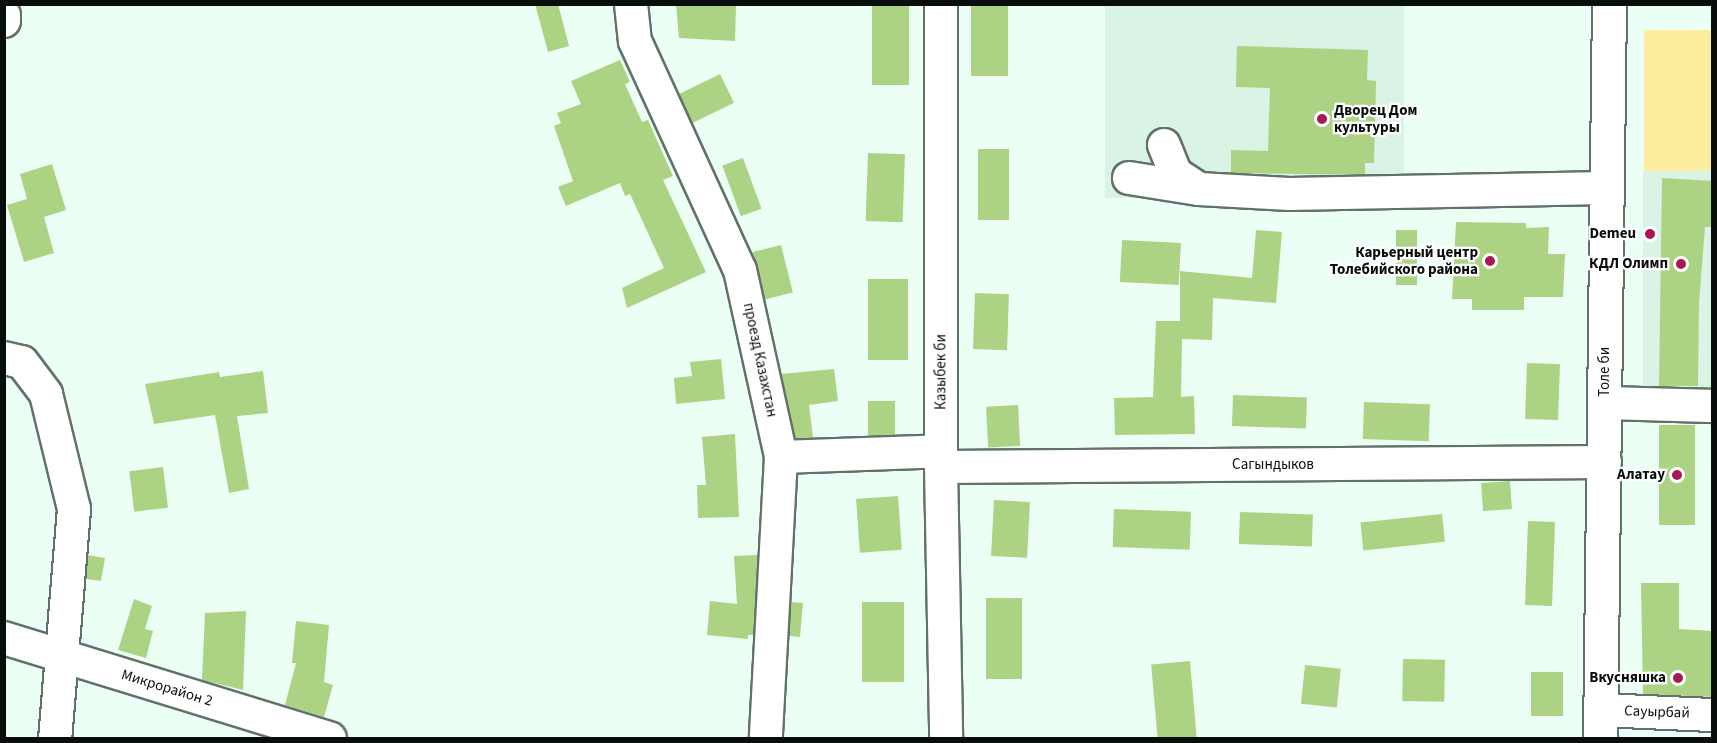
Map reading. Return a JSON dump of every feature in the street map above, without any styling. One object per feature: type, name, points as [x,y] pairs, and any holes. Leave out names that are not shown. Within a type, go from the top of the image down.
[{"type":"main road","name":"Толе би","points":[[1600,724],[1609,4]]},
{"type":"street","name":"проезд Казахстан","points":[[631,4],[635,41],[740,270],[781,457],[766,738]]},
{"type":"street","name":"Казыбек би","points":[[942,4],[941,459],[946,738]]},
{"type":"street","points":[[4,15],[4,21]]},
{"type":"street","points":[[1164,145],[1176,174],[1199,189]]},
{"type":"street","points":[[1129,178],[1199,189],[1288,194],[1607,188]]},
{"type":"street","points":[[4,358],[22,362],[46,394],[74,509],[59,655],[55,738]]},
{"type":"street","points":[[1605,404],[1713,406]]},
{"type":"street","name":"Сагындыков","points":[[781,457],[1605,462]]},
{"type":"street","name":"Микрорайон 2","points":[[4,638],[330,738]]},
{"type":"street","name":"Сауырбай","points":[[1600,724],[1713,715]]},
{"type":"shaded area","points":[[1105,5],[1404,5],[1404,198],[1105,198]]},
{"type":"shaded area","points":[[1644,30],[1712,30],[1712,171],[1644,171]]},
{"type":"shaded area","points":[[1643,171],[1712,171],[1712,388],[1643,388]]},
{"type":"building","points":[[535,4],[558,4],[569,46],[548,52]]},
{"type":"building","points":[[676,4],[736,4],[735,41],[679,38]]},
{"type":"building","points":[[872,4],[909,4],[909,85],[872,85]]},
{"type":"building","points":[[971,4],[1008,4],[1008,76],[971,76]]},
{"type":"building","name":"Дворец Дом культуры","points":[[1237,46],[1368,50],[1367,80],[1376,81],[1374,163],[1365,163],[1365,175],[1231,173],[1231,150],[1268,151],[1270,88],[1236,87]]},
{"type":"building","points":[[620,60],[630,82],[625,84],[642,122],[648,120],[673,176],[663,180],[706,272],[627,308],[622,288],[664,268],[630,194],[625,196],[620,183],[566,206],[558,187],[573,181],[554,126],[561,123],[557,113],[581,104],[571,81]]},
{"type":"building","points":[[720,74],[734,103],[693,123],[679,94]]},
{"type":"building","points":[[978,149],[1009,149],[1009,220],[978,220]]},
{"type":"building","points":[[868,153],[905,154],[903,222],[866,221]]},
{"type":"building","points":[[743,158],[761,209],[741,216],[722,166]]},
{"type":"building","points":[[52,164],[66,210],[44,217],[54,253],[24,262],[7,205],[27,199],[20,174]]},
{"type":"building","points":[[1662,178],[1713,181],[1713,227],[1705,227],[1699,303],[1698,386],[1659,386]]},
{"type":"building","name":"Карьерный центр Толебийского района","points":[[1456,222],[1526,223],[1526,228],[1549,227],[1548,254],[1565,254],[1563,297],[1524,297],[1524,310],[1472,310],[1472,299],[1452,299]]},
{"type":"building","points":[[1256,230],[1282,232],[1276,303],[1213,298],[1212,340],[1182,339],[1181,397],[1194,396],[1195,434],[1115,435],[1114,398],[1153,397],[1156,321],[1180,321],[1180,271],[1252,278]]},
{"type":"building","points":[[1396,230],[1417,230],[1417,285],[1396,285]]},
{"type":"building","points":[[1122,240],[1181,243],[1179,285],[1120,282]]},
{"type":"building","points":[[781,245],[793,293],[765,300],[753,252]]},
{"type":"building","points":[[868,279],[908,279],[908,360],[868,360]]},
{"type":"building","points":[[975,293],[1009,294],[1007,350],[973,349]]},
{"type":"building","points":[[721,359],[725,399],[676,404],[674,378],[692,376],[690,362]]},
{"type":"building","points":[[1527,363],[1560,364],[1558,420],[1525,419]]},
{"type":"building","points":[[834,369],[838,401],[809,405],[813,438],[795,438],[781,374]]},
{"type":"building","points":[[263,371],[268,413],[237,416],[249,489],[229,493],[215,415],[154,424],[145,384],[219,372],[220,377]]},
{"type":"building","points":[[1233,395],[1307,398],[1306,429],[1232,426]]},
{"type":"building","points":[[868,401],[895,401],[895,435],[868,435]]},
{"type":"building","points":[[1364,402],[1430,404],[1429,441],[1363,439]]},
{"type":"building","points":[[1018,405],[1020,446],[988,448],[986,407]]},
{"type":"building","name":"Алатау","points":[[1659,425],[1695,425],[1695,525],[1659,525]]},
{"type":"building","points":[[735,434],[739,517],[698,518],[697,485],[706,485],[702,437]]},
{"type":"building","points":[[163,467],[168,508],[134,512],[129,471]]},
{"type":"building","points":[[1510,481],[1512,509],[1483,511],[1481,483]]},
{"type":"building","points":[[898,496],[902,550],[860,553],[856,499]]},
{"type":"building","points":[[994,500],[1030,502],[1027,558],[991,556]]},
{"type":"building","points":[[1114,509],[1191,512],[1190,550],[1113,547]]},
{"type":"building","points":[[1240,512],[1313,515],[1312,547],[1239,544]]},
{"type":"building","points":[[1442,514],[1445,542],[1363,550],[1360,523]]},
{"type":"building","points":[[1528,521],[1555,522],[1552,606],[1525,605]]},
{"type":"building","points":[[88,555],[105,558],[101,581],[86,579]]},
{"type":"building","points":[[758,555],[753,635],[748,635],[748,639],[707,635],[710,601],[737,604],[734,556]]},
{"type":"building","points":[[1641,583],[1679,583],[1679,629],[1713,631],[1713,697],[1643,694]]},
{"type":"building","points":[[986,598],[1022,598],[1022,679],[986,679]]},
{"type":"building","points":[[134,599],[152,606],[145,629],[153,631],[146,658],[118,650]]},
{"type":"building","points":[[791,602],[803,603],[800,637],[788,636]]},
{"type":"building","points":[[862,602],[904,602],[904,682],[862,682]]},
{"type":"building","points":[[246,611],[243,690],[202,680],[205,613]]},
{"type":"building","points":[[296,621],[329,625],[324,682],[333,685],[324,717],[285,705],[296,663],[292,663]]},
{"type":"building","points":[[1403,659],[1445,660],[1444,702],[1402,701]]},
{"type":"building","points":[[1190,661],[1197,738],[1158,738],[1151,664]]},
{"type":"building","points":[[1305,665],[1341,669],[1337,708],[1301,704]]},
{"type":"building","points":[[1531,672],[1563,672],[1563,716],[1531,716]]},
{"type":"place","name":"Дворец Дом культуры","points":[[1322,119]]},
{"type":"place","name":"Demeu","points":[[1650,234]]},
{"type":"place","name":"Карьерный центр Толебийского района","points":[[1490,261]]},
{"type":"place","name":"КДЛ Олимп","points":[[1681,264]]},
{"type":"place","name":"Алатау","points":[[1677,475]]},
{"type":"place","name":"Вкусняшка","points":[[1678,678]]}]
